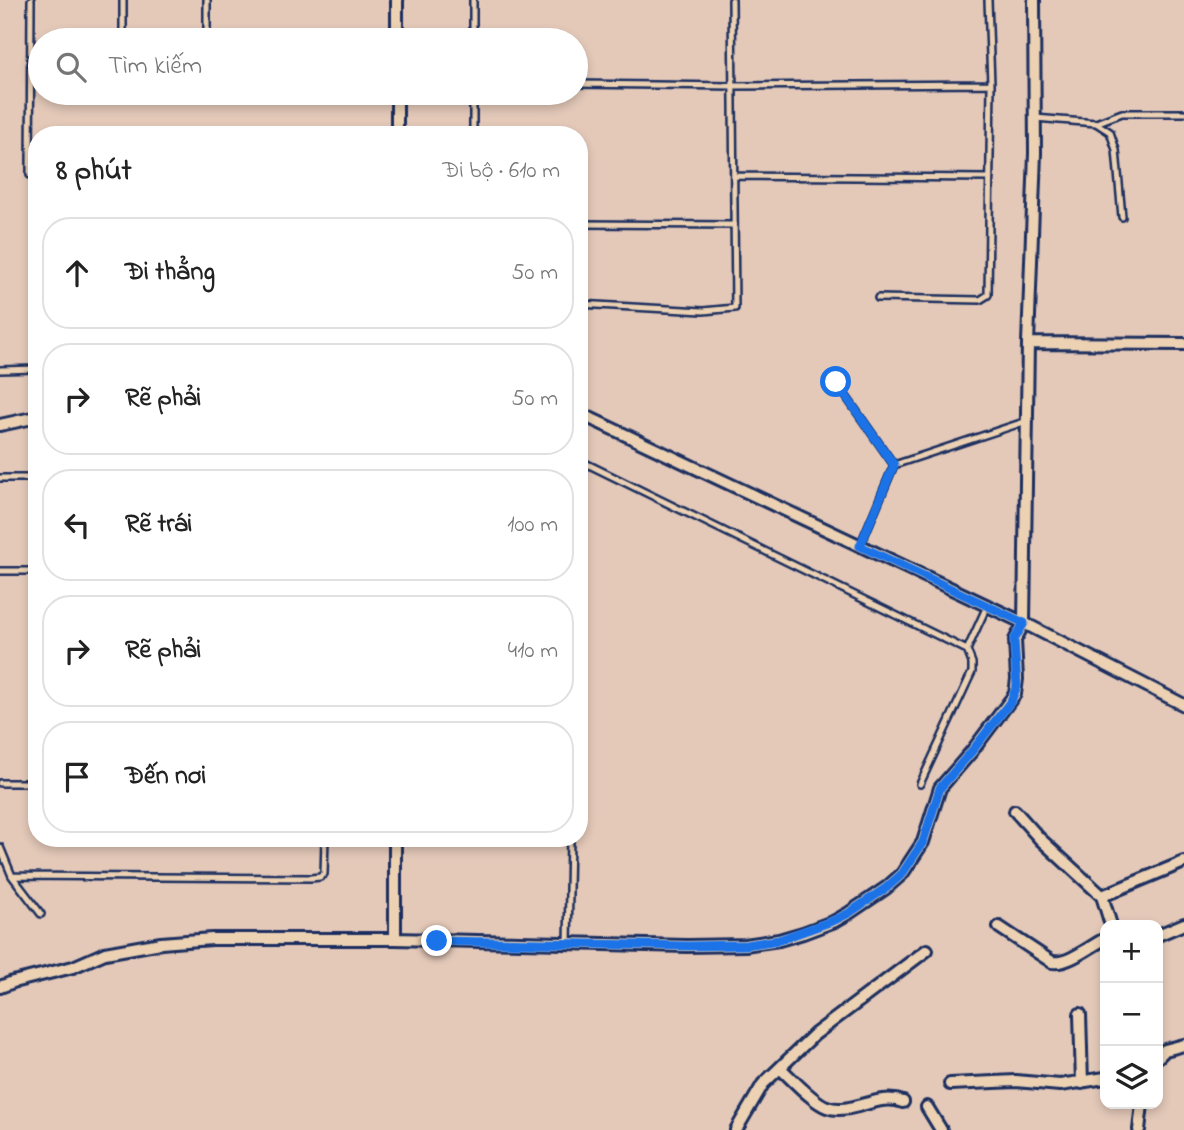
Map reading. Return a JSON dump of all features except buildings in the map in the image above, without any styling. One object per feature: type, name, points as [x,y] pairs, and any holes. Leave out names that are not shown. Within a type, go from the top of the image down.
[{"type":"street","points":[[397,0],[397,28]]},
{"type":"street","points":[[0,987],[73,967],[105,953],[161,943],[212,939],[746,945],[779,940],[835,920],[864,903],[902,874],[923,842],[940,788],[972,751],[1014,694],[1017,674],[1014,640],[1024,623],[1028,343],[1035,153],[1034,0]]},
{"type":"street","points":[[397,105],[397,126]]},
{"type":"street","points":[[1028,343],[1184,344]]},
{"type":"street","points":[[588,417],[1024,623],[1184,705]]},
{"type":"street","points":[[0,425],[28,419]]},
{"type":"street","points":[[1015,811],[1040,839],[1102,896],[1109,920]]},
{"type":"street","points":[[395,847],[395,939]]},
{"type":"street","points":[[1102,896],[1184,862]]},
{"type":"street","points":[[1163,933],[1184,924]]},
{"type":"street","points":[[999,927],[1052,962],[1058,963],[1100,942]]},
{"type":"street","points":[[736,1130],[763,1084],[815,1034],[927,950]]},
{"type":"street","points":[[1080,1014],[1082,1083]]},
{"type":"street","points":[[1163,1052],[1184,1045]]},
{"type":"street","points":[[780,1068],[827,1107],[847,1107],[893,1100],[903,1102]]},
{"type":"street","points":[[950,1084],[1009,1081],[1060,1085],[1100,1079]]},
{"type":"street","points":[[927,1107],[941,1130]]},
{"type":"street","points":[[1139,1130],[1141,1109]]},
{"type":"lane","points":[[31,0],[31,28]]},
{"type":"lane","points":[[123,0],[123,28]]},
{"type":"lane","points":[[207,0],[207,28]]},
{"type":"lane","points":[[473,0],[473,28]]},
{"type":"lane","points":[[588,305],[703,311],[735,308],[732,0]]},
{"type":"lane","points":[[878,298],[980,300],[988,295],[991,84],[988,0]]},
{"type":"lane","points":[[588,84],[991,84]]},
{"type":"lane","points":[[30,105],[30,126]]},
{"type":"lane","points":[[473,105],[473,126]]},
{"type":"lane","points":[[1035,118],[1096,123],[1122,113],[1184,113]]},
{"type":"lane","points":[[1096,123],[1110,132],[1116,150],[1122,217]]},
{"type":"lane","points":[[734,176],[990,178]]},
{"type":"lane","points":[[588,224],[734,225]]},
{"type":"lane","points":[[0,370],[28,369]]},
{"type":"lane","points":[[836,382],[894,465]]},
{"type":"lane","points":[[860,546],[894,465],[1027,421]]},
{"type":"lane","points":[[588,464],[967,650],[972,672],[920,784]]},
{"type":"lane","points":[[0,478],[28,478]]},
{"type":"lane","points":[[0,571],[28,571]]},
{"type":"lane","points":[[967,650],[987,606]]},
{"type":"lane","points":[[0,783],[28,783]]},
{"type":"lane","points":[[0,847],[12,876],[41,914]]},
{"type":"lane","points":[[12,876],[311,878],[324,874],[325,847]]},
{"type":"lane","points":[[568,943],[570,847]]},
{"type":"route","points":[[437,941],[746,945],[779,940],[835,920],[886,888],[902,874],[923,842],[940,788],[1011,701],[1017,686],[1014,640],[1024,623],[860,546],[894,465],[836,382]]}]
